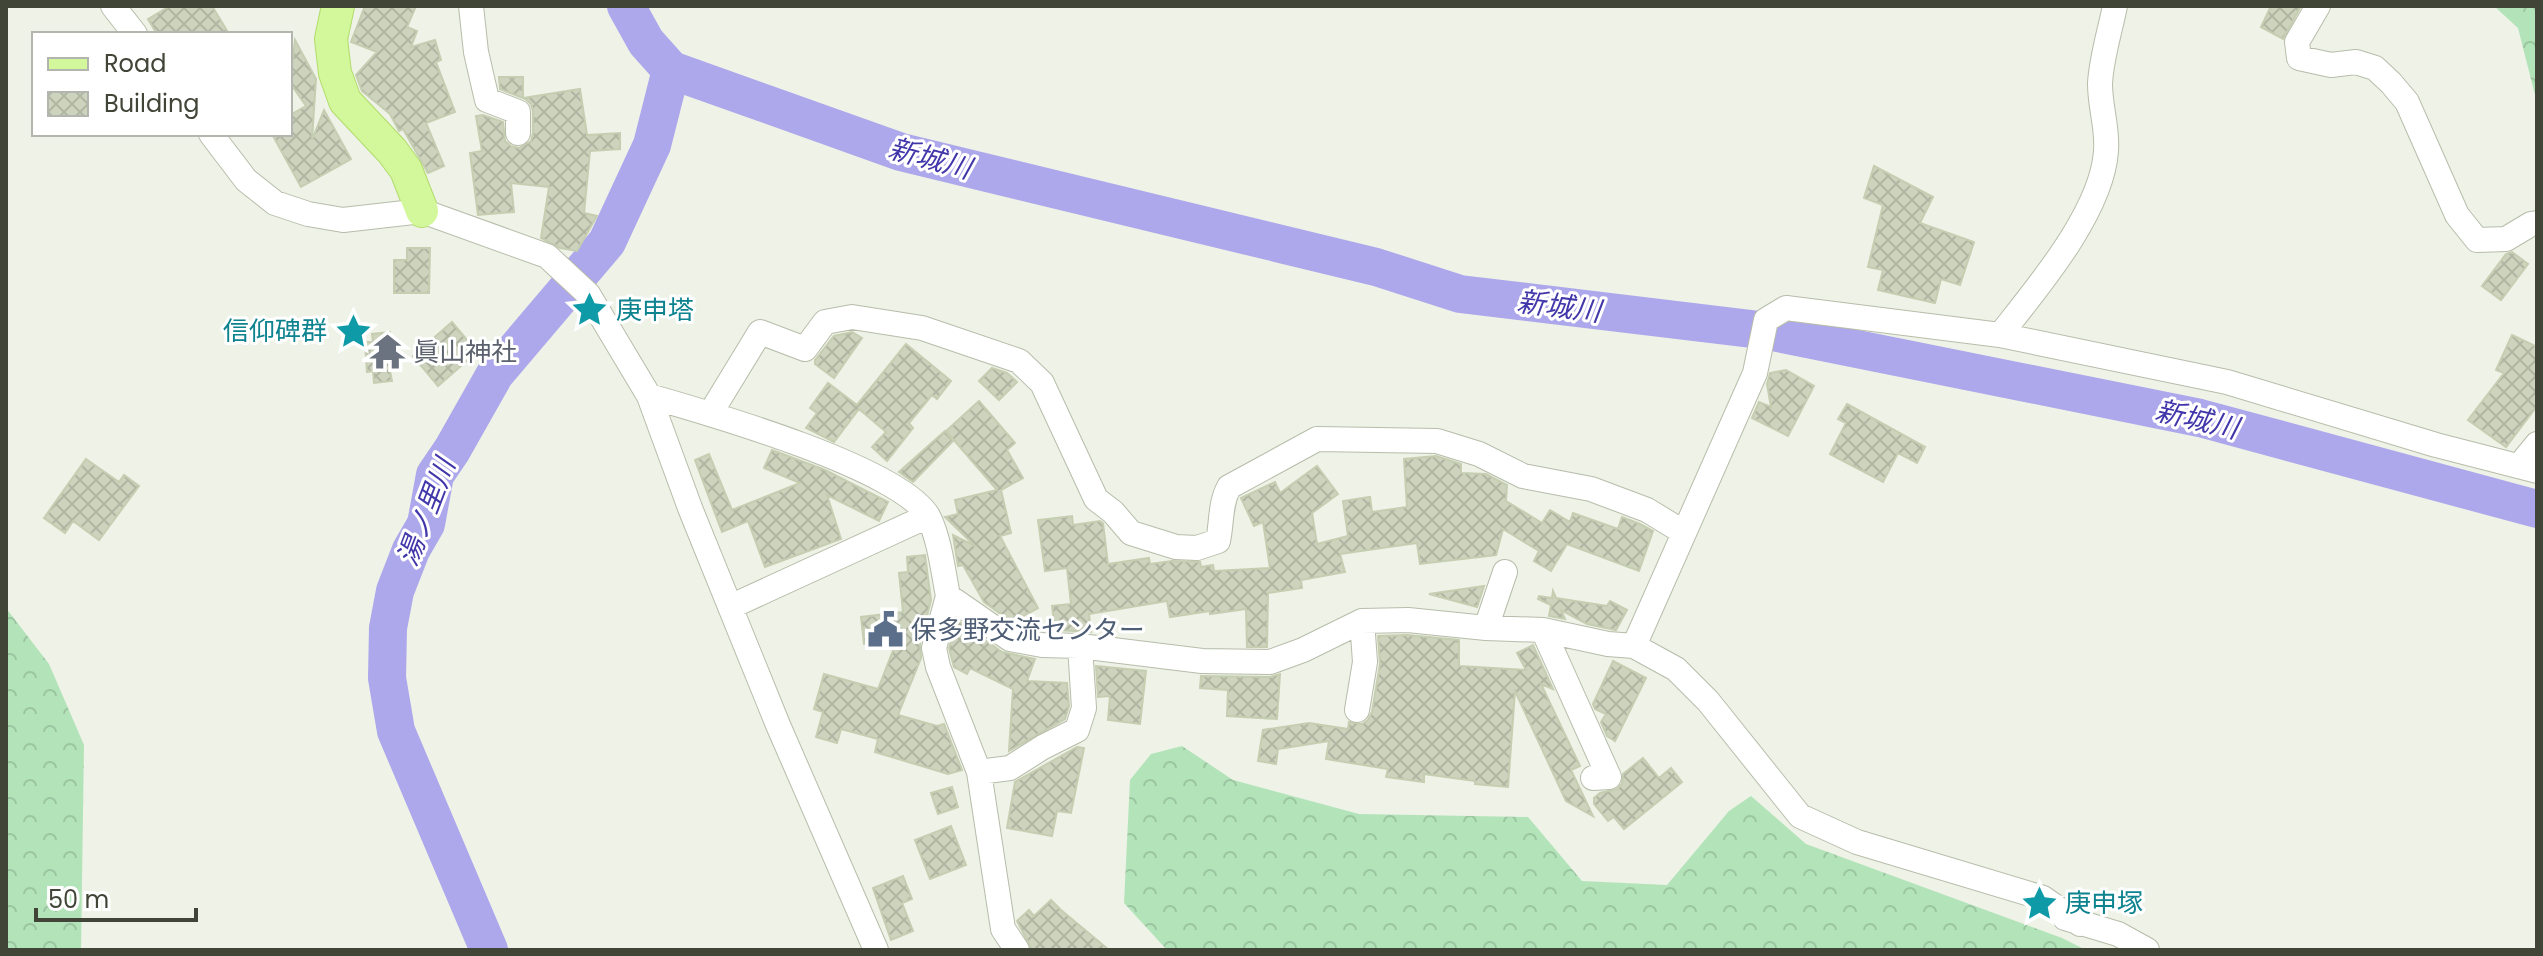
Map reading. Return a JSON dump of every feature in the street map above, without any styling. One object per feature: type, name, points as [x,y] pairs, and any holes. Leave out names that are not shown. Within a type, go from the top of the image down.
[{"type":"main road","points":[[338,6],[331,39],[335,73],[345,101],[406,170],[422,211]]},
{"type":"street","points":[[113,6],[133,32]]},
{"type":"street","points":[[471,6],[476,52],[487,100],[518,112],[518,133]]},
{"type":"street","points":[[2000,335],[2085,216],[2101,177],[2106,153],[2101,68],[2115,6]]},
{"type":"street","points":[[2318,6],[2297,42],[2299,58],[2331,65],[2356,62],[2375,68],[2391,83],[2407,102],[2457,215],[2477,240],[2506,239],[2537,223]]},
{"type":"street","points":[[213,136],[246,180],[275,203],[308,214],[343,220],[422,211],[547,256],[588,294],[649,396],[690,508],[778,725],[876,950]]},
{"type":"street","points":[[1634,646],[1755,373],[1766,320],[1786,308],[2000,335],[2227,382],[2436,445],[2528,468],[2537,444]]},
{"type":"street","points":[[710,414],[760,332],[805,349],[825,322],[852,317],[922,328],[1019,361],[1042,383],[1096,499],[1113,512],[1131,533],[1176,547],[1197,548],[1218,541],[1223,517],[1221,500],[1229,487],[1317,439],[1437,441],[1479,454],[1523,476],[1591,489],[1647,510],[1683,532]]},
{"type":"street","points":[[649,396],[805,445],[885,482],[911,499],[928,516],[948,596],[934,648],[938,667],[979,772],[1003,929],[1017,950]]},
{"type":"street","points":[[730,607],[928,516]]},
{"type":"street","points":[[1486,628],[1505,572]]},
{"type":"street","points":[[948,596],[1010,639],[1202,661],[1270,662],[1303,650],[1362,621],[1408,620],[1543,630],[1608,644],[1634,646],[1676,669],[1708,701],[1800,816],[1857,842],[1992,881],[2020,901],[2080,924],[2118,934],[2147,950]]},
{"type":"street","points":[[1357,710],[1365,662],[1362,621]]},
{"type":"street","points":[[1543,630],[1609,777],[1593,778]]},
{"type":"street","points":[[979,772],[1010,768],[1077,730],[1084,708],[1080,646]]},
{"type":"green space","points":[[2494,6],[2537,6],[2537,103],[2518,28]]},
{"type":"green space","points":[[6,608],[49,664],[84,745],[81,950],[6,950]]},
{"type":"green space","points":[[1182,746],[1233,780],[1359,814],[1528,817],[1582,881],[1667,885],[1729,811],[1751,796],[1806,844],[2062,938],[2086,950],[1167,950],[1124,903],[1130,780],[1151,754]]},
{"type":"building","points":[[170,6],[212,6],[228,32],[156,32],[148,19]]},
{"type":"building","points":[[365,6],[416,6],[407,27],[417,31],[411,47],[435,40],[441,60],[436,62],[455,112],[426,123],[444,166],[428,173],[403,129],[399,131],[390,114],[362,91],[356,75],[377,52],[351,42]]},
{"type":"building","points":[[2271,6],[2301,6],[2283,39],[2261,27]]},
{"type":"building","points":[[295,40],[316,79],[312,140],[324,110],[351,159],[301,187],[273,136],[292,136],[292,114],[306,106],[292,86]]},
{"type":"building","points":[[499,77],[523,77],[523,98],[500,89]]},
{"type":"building","points":[[580,89],[587,135],[620,133],[620,149],[590,151],[584,213],[597,216],[577,251],[560,248],[541,238],[549,187],[511,183],[514,212],[478,215],[470,153],[482,151],[476,116],[483,115],[503,122],[505,141],[519,148],[531,141],[533,133],[533,111],[524,98]]},
{"type":"building","points":[[1874,166],[1933,197],[1920,223],[1974,242],[1960,285],[1941,279],[1935,303],[1878,290],[1883,270],[1868,267],[1883,205],[1864,198]]},
{"type":"building","points":[[407,248],[430,248],[429,293],[394,293],[394,260],[407,260]]},
{"type":"building","points":[[2512,252],[2528,264],[2501,300],[2482,286],[2506,254]]},
{"type":"building","points":[[452,322],[477,352],[438,386],[413,356]]},
{"type":"building","name":"眞山神社","points":[[390,332],[390,340],[397,340],[399,370],[390,371],[392,381],[374,383],[373,371],[367,372],[365,342],[373,342],[372,334]]},
{"type":"building","points":[[852,332],[862,338],[834,378],[815,364],[815,360],[834,336]]},
{"type":"building","points":[[2512,335],[2537,347],[2537,406],[2506,447],[2468,420],[2504,373],[2496,370]]},
{"type":"building","points":[[906,344],[951,381],[937,399],[932,395],[909,423],[913,428],[887,461],[872,447],[886,432],[859,409],[834,442],[806,428],[817,413],[810,408],[828,383],[857,405]]},
{"type":"building","points":[[992,368],[1007,373],[1017,382],[999,400],[979,381]]},
{"type":"building","points":[[1786,370],[1814,386],[1788,436],[1752,418],[1759,402],[1771,407],[1767,384],[1770,373]]},
{"type":"building","points":[[979,401],[1015,443],[1007,450],[1023,478],[1001,490],[1011,533],[1000,536],[1038,608],[1012,622],[984,602],[963,565],[958,566],[953,535],[975,546],[945,517],[958,514],[955,500],[997,490],[946,431]]},
{"type":"building","points":[[1847,404],[1925,447],[1917,463],[1898,453],[1883,482],[1830,454],[1846,423],[1838,419]]},
{"type":"building","points":[[945,431],[953,441],[913,482],[899,472]]},
{"type":"building","points":[[772,450],[825,470],[888,502],[879,521],[827,495],[841,539],[765,567],[748,521],[722,532],[695,460],[709,454],[732,510],[800,483],[764,468]]},
{"type":"building","points":[[1436,456],[1461,464],[1461,473],[1486,474],[1507,485],[1506,501],[1542,523],[1550,510],[1570,522],[1573,513],[1618,529],[1622,517],[1653,531],[1639,571],[1567,544],[1551,571],[1534,561],[1539,551],[1503,529],[1496,555],[1420,564],[1417,543],[1340,554],[1345,572],[1301,580],[1302,588],[1268,593],[1267,647],[1247,647],[1246,609],[1170,617],[1167,601],[1089,614],[1091,632],[1055,630],[1052,606],[1071,604],[1067,568],[1045,571],[1038,520],[1072,516],[1073,525],[1100,521],[1103,523],[1108,564],[1149,558],[1150,564],[1200,562],[1201,567],[1213,565],[1214,571],[1270,568],[1263,522],[1254,526],[1241,498],[1275,482],[1280,493],[1317,466],[1338,494],[1312,513],[1317,544],[1348,536],[1343,501],[1370,497],[1372,512],[1407,507],[1404,459]]},
{"type":"building","points":[[86,459],[119,482],[124,475],[139,486],[99,540],[73,521],[65,533],[44,518]]},
{"type":"building","points":[[925,555],[931,600],[920,644],[921,658],[898,715],[937,726],[944,724],[962,770],[948,774],[875,752],[878,739],[841,729],[837,743],[816,737],[823,712],[814,709],[824,674],[878,689],[897,640],[864,644],[861,617],[903,612],[899,573],[908,572],[907,557]]},
{"type":"building","points":[[1484,586],[1477,607],[1429,594]]},
{"type":"building","points":[[1553,591],[1556,598],[1607,606],[1610,601],[1627,610],[1616,630],[1587,624],[1561,610],[1565,619],[1549,616],[1551,605],[1538,599],[1539,596],[1552,598]]},
{"type":"building","points":[[957,620],[1002,652],[1035,659],[1027,681],[1067,683],[1069,706],[1065,719],[1009,751],[1013,689],[970,668],[967,674],[954,667],[949,648]]},
{"type":"building","points":[[1407,635],[1459,640],[1459,666],[1526,670],[1517,653],[1533,645],[1553,689],[1541,684],[1580,766],[1571,770],[1593,816],[1566,801],[1515,691],[1508,787],[1424,774],[1424,782],[1386,777],[1388,769],[1326,759],[1329,741],[1278,749],[1276,764],[1258,761],[1263,730],[1309,723],[1348,729],[1349,722],[1362,724],[1368,720],[1380,664],[1378,636]]},
{"type":"building","points":[[1613,661],[1646,678],[1615,741],[1607,736],[1601,722],[1606,714],[1595,709],[1593,704]]},
{"type":"building","points":[[1096,666],[1146,671],[1140,724],[1108,720],[1110,696],[1098,697]]},
{"type":"building","points":[[1280,674],[1277,719],[1227,716],[1228,690],[1200,688],[1201,676],[1270,677]]},
{"type":"building","points":[[1077,747],[1084,748],[1071,813],[1057,811],[1052,836],[1007,828],[1015,782]]},
{"type":"building","points":[[1643,758],[1659,778],[1671,768],[1682,782],[1624,829],[1614,817],[1608,821],[1594,804],[1594,798],[1600,793],[1617,789],[1622,784],[1623,774]]},
{"type":"building","points":[[952,787],[958,807],[938,814],[931,793]]},
{"type":"building","points":[[951,826],[966,865],[930,879],[915,840]]},
{"type":"building","points":[[903,876],[912,899],[902,903],[913,931],[891,940],[873,888]]},
{"type":"building","points":[[1051,900],[1109,950],[1032,950],[1017,921],[1029,910],[1034,916]]},
{"type":"waterway","name":"新城川","points":[[626,6],[646,42],[671,70],[901,152],[1376,267],[1460,294],[1768,331],[2200,418],[2537,509]]},
{"type":"waterway","name":"湯ノ里川","points":[[489,950],[396,731],[387,678],[388,628],[395,591],[411,550],[426,524],[435,475],[495,374],[607,242],[652,145],[671,70]]},
{"type":"place","name":"庚申塔","points":[[590,310]]},
{"type":"place","name":"信仰碑群","points":[[353,331]]},
{"type":"place","name":"眞山神社","points":[[387,352]]},
{"type":"place","name":"保多野交流センター","points":[[885,630]]},
{"type":"place","name":"庚申塚","points":[[2039,903]]}]
